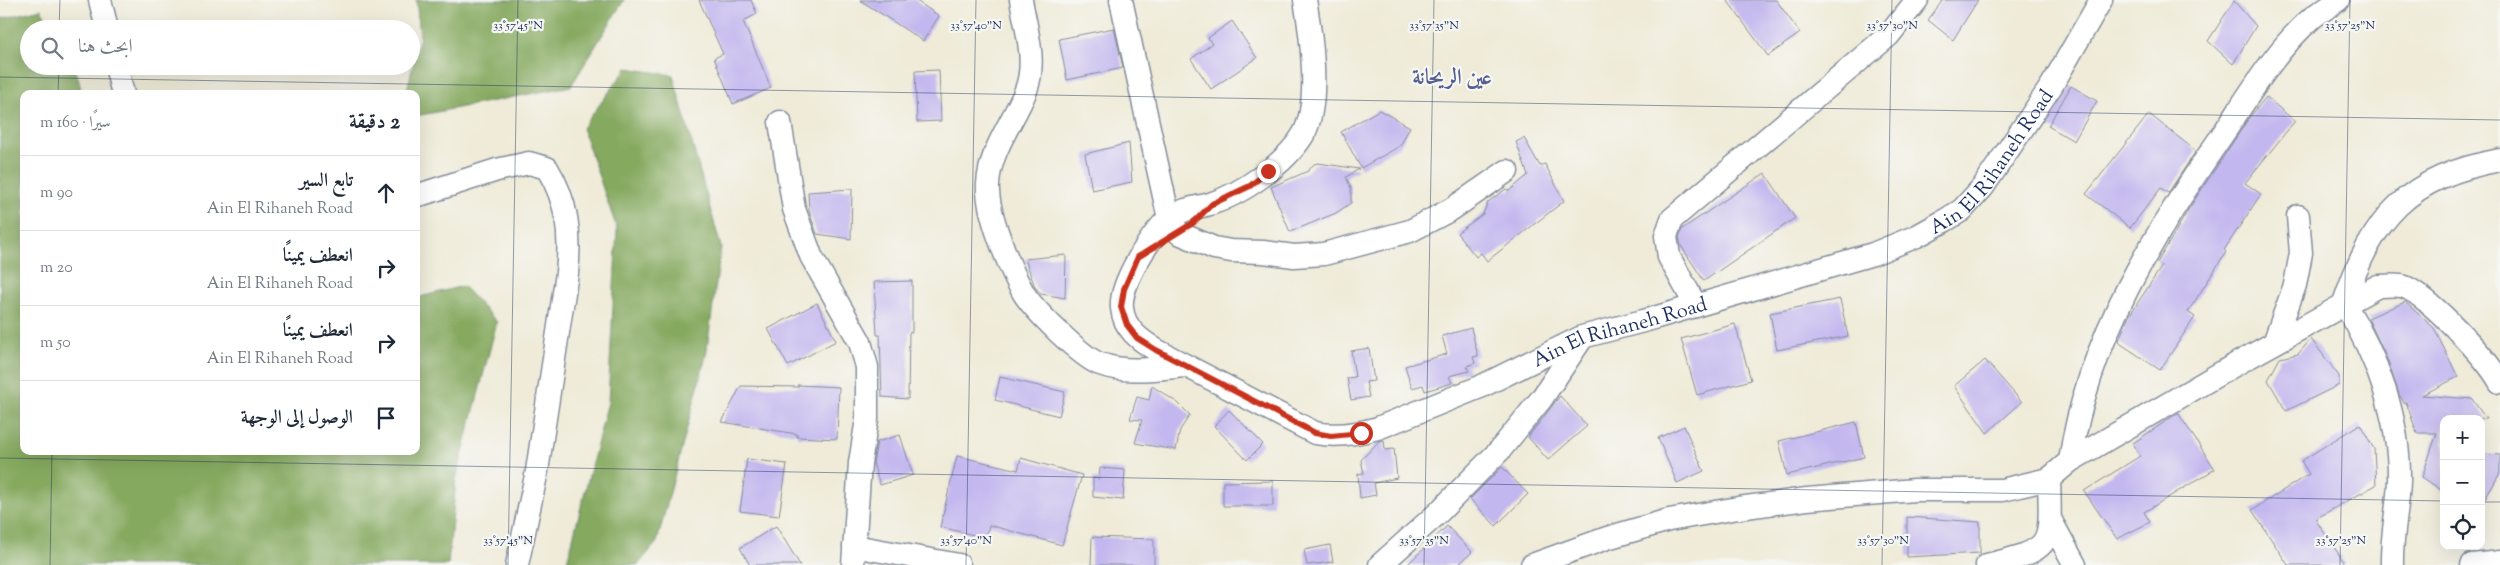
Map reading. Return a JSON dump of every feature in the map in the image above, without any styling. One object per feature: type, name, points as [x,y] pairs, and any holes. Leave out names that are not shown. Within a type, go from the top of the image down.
[{"type":"street","points":[[100,0],[105,20]]},
{"type":"street","points":[[1021,0],[1032,60],[1026,89],[991,162],[988,186],[996,229],[1023,293],[1071,344],[1098,364],[1134,370],[1187,366]]},
{"type":"street","points":[[1121,0],[1157,168],[1164,192],[1181,221],[1214,248],[1231,252],[1262,252],[1294,256],[1324,254],[1410,231],[1452,209],[1507,171]]},
{"type":"street","name":"Ain El Rihaneh Road","points":[[1305,0],[1313,67],[1311,106],[1304,134],[1291,150],[1250,186],[1181,221],[1138,257],[1124,289],[1121,307],[1127,325],[1137,338],[1156,350],[1315,433],[1331,436],[1361,433],[1480,388],[1582,337],[1873,254],[1916,236],[1962,210],[1983,187],[2042,100],[2101,0]]},
{"type":"street","points":[[1696,306],[1669,257],[1666,236],[1672,219],[1889,35],[1917,0]]},
{"type":"street","points":[[2070,461],[2082,401],[2093,366],[2127,289],[2155,238],[2189,183],[2265,72],[2300,29],[2314,16],[2338,0]]},
{"type":"street","points":[[118,75],[122,90]]},
{"type":"street","points":[[780,122],[794,209],[811,256],[860,342],[867,367],[867,419],[860,463],[854,555],[959,565]]},
{"type":"street","points":[[2392,565],[2393,534],[2399,483],[2396,429],[2374,362],[2359,328],[2344,303],[2357,265],[2380,227],[2401,203],[2424,184],[2454,171],[2500,160]]},
{"type":"street","points":[[420,195],[497,170],[529,163],[547,168],[557,184],[563,200],[570,241],[567,273],[537,470],[517,565]]},
{"type":"street","points":[[2274,343],[2295,285],[2301,253],[2298,216]]},
{"type":"street","points":[[1532,565],[1606,538],[1651,525],[1738,508],[1915,490],[2002,490],[2048,479],[2070,461],[2344,303],[2378,286],[2403,286],[2415,292],[2445,317],[2500,382]]},
{"type":"street","points":[[1380,565],[1438,514],[1500,450],[1542,398],[1582,337]]},
{"type":"street","points":[[1987,565],[2037,551],[2046,542],[2050,519],[2048,479]]},
{"type":"street","points":[[2050,519],[2075,565]]},
{"type":"street","points":[[2472,565],[2500,562]]},
{"type":"green space","points":[[416,0],[624,0],[571,86],[420,115],[420,90],[407,90],[411,75],[420,75],[420,20],[418,20]]},
{"type":"green space","points":[[41,9],[48,20],[20,20],[20,75],[77,75],[81,90],[20,90],[20,455],[420,455],[420,297],[463,286],[497,322],[456,479],[448,565],[0,565],[0,19]]},
{"type":"green space","points":[[627,68],[673,75],[721,247],[706,356],[657,542],[638,565],[566,565],[608,402],[617,229],[582,128]]},
{"type":"building","points":[[699,0],[751,0],[757,14],[743,21],[771,88],[733,104],[714,58],[723,54]]},
{"type":"building","points":[[860,0],[915,0],[939,16],[923,41]]},
{"type":"building","points":[[1727,0],[1776,0],[1800,33],[1768,56]]},
{"type":"building","points":[[1943,0],[1978,0],[1953,40],[1928,20]]},
{"type":"building","points":[[2234,1],[2256,26],[2233,64],[2208,41]]},
{"type":"building","points":[[1232,21],[1257,58],[1211,89],[1191,59],[1212,44],[1208,38]]},
{"type":"building","points":[[1114,28],[1123,68],[1067,80],[1059,39]]},
{"type":"building","points":[[939,70],[941,121],[917,122],[915,71]]},
{"type":"building","points":[[2071,86],[2097,101],[2074,141],[2048,126]]},
{"type":"building","points":[[2266,97],[2295,121],[2245,183],[2261,194],[2224,250],[2226,252],[2188,312],[2195,317],[2160,370],[2118,342],[2129,316],[2162,266],[2157,263],[2190,207],[2249,118]]},
{"type":"building","points":[[1379,110],[1410,127],[1400,146],[1361,168],[1341,132]]},
{"type":"building","points":[[2149,114],[2196,151],[2168,193],[2161,188],[2130,228],[2086,194]]},
{"type":"building","points":[[1524,138],[1540,166],[1545,164],[1564,201],[1487,261],[1481,253],[1476,257],[1457,233],[1483,214],[1488,202],[1506,189],[1509,191],[1528,175],[1516,142]]},
{"type":"building","points":[[1129,143],[1132,182],[1092,190],[1085,154]]},
{"type":"building","points":[[1314,164],[1359,169],[1346,177],[1351,188],[1351,203],[1336,213],[1290,232],[1271,187],[1308,171]]},
{"type":"building","points":[[1765,173],[1795,218],[1704,281],[1681,246],[1679,237],[1682,229]]},
{"type":"building","points":[[852,189],[851,239],[817,234],[809,211],[808,192]]},
{"type":"building","points":[[1066,255],[1065,298],[1041,294],[1035,287],[1025,259]]},
{"type":"building","points":[[912,281],[912,332],[909,333],[908,399],[882,397],[880,335],[877,335],[874,282]]},
{"type":"building","points":[[1840,299],[1848,336],[1777,350],[1770,313]]},
{"type":"building","points":[[2405,302],[2434,328],[2458,377],[2422,395],[2472,399],[2483,415],[2440,415],[2440,489],[2422,477],[2437,433],[2417,433],[2406,402],[2404,403],[2399,394],[2388,361],[2368,318]]},
{"type":"building","points":[[817,303],[836,341],[788,366],[768,329]]},
{"type":"building","points":[[1735,324],[1751,380],[1697,395],[1681,339]]},
{"type":"building","points":[[1471,328],[1478,356],[1473,357],[1475,363],[1467,366],[1469,371],[1449,376],[1452,383],[1425,391],[1423,385],[1412,388],[1405,366],[1447,354],[1442,336]]},
{"type":"building","points":[[2311,339],[2339,376],[2339,385],[2286,411],[2268,380],[2280,358],[2298,354]]},
{"type":"building","points":[[1369,348],[1374,381],[1366,382],[1369,397],[1351,400],[1347,378],[1355,377],[1351,351]]},
{"type":"building","points":[[1985,360],[2022,402],[1987,433],[1954,386]]},
{"type":"building","points":[[1000,377],[1065,392],[1059,416],[995,400]]},
{"type":"building","points":[[797,385],[839,387],[837,439],[797,437],[797,434],[722,422],[741,386],[799,387]]},
{"type":"building","points":[[1152,386],[1178,403],[1190,415],[1180,430],[1176,450],[1135,443],[1142,420],[1130,419],[1137,397],[1149,400]]},
{"type":"building","points":[[1560,396],[1587,426],[1548,460],[1528,437]]},
{"type":"building","points":[[1229,410],[1263,444],[1247,460],[1214,426]]},
{"type":"building","points":[[2178,413],[2215,469],[2144,512],[2150,522],[2117,539],[2084,491],[2140,456],[2133,443]]},
{"type":"building","points":[[1856,422],[1864,457],[1787,475],[1779,441]]},
{"type":"building","points":[[2360,424],[2374,449],[2376,485],[2315,519],[2346,565],[2288,565],[2252,510],[2309,474],[2301,461]]},
{"type":"building","points":[[1684,426],[1704,471],[1677,483],[1658,438]]},
{"type":"building","points":[[900,435],[913,475],[880,485],[873,463],[877,442]]},
{"type":"building","points":[[1384,440],[1385,450],[1394,449],[1397,478],[1374,483],[1376,495],[1360,498],[1358,474],[1364,473],[1361,460],[1379,441]]},
{"type":"building","points":[[2485,454],[2500,455],[2500,473],[2485,499]]},
{"type":"building","points":[[957,456],[1018,470],[1021,458],[1082,475],[1062,545],[989,525],[986,538],[940,527]]},
{"type":"building","points":[[747,459],[787,464],[779,516],[740,511]]},
{"type":"building","points":[[1502,467],[1528,494],[1496,526],[1470,499]]},
{"type":"building","points":[[1100,468],[1125,470],[1123,500],[1093,497],[1093,478],[1099,479]]},
{"type":"building","points":[[1273,481],[1273,506],[1223,506],[1223,482]]},
{"type":"building","points":[[1907,517],[1980,522],[1980,553],[1907,557]]},
{"type":"building","points":[[776,526],[800,565],[750,565],[740,548]]},
{"type":"building","points":[[1447,526],[1472,552],[1458,565],[1407,565]]},
{"type":"building","points":[[1092,537],[1154,539],[1154,565],[1091,565]]},
{"type":"building","points":[[1330,545],[1333,562],[1307,565],[1304,550]]},
{"type":"district","name":"عين الريحانة","points":[[1452,76]]},
{"type":"route","points":[[1268,171],[1250,186],[1212,204],[1193,223],[1138,257],[1124,289],[1121,307],[1127,325],[1137,338],[1156,350],[1315,433],[1331,436],[1361,433]]}]
